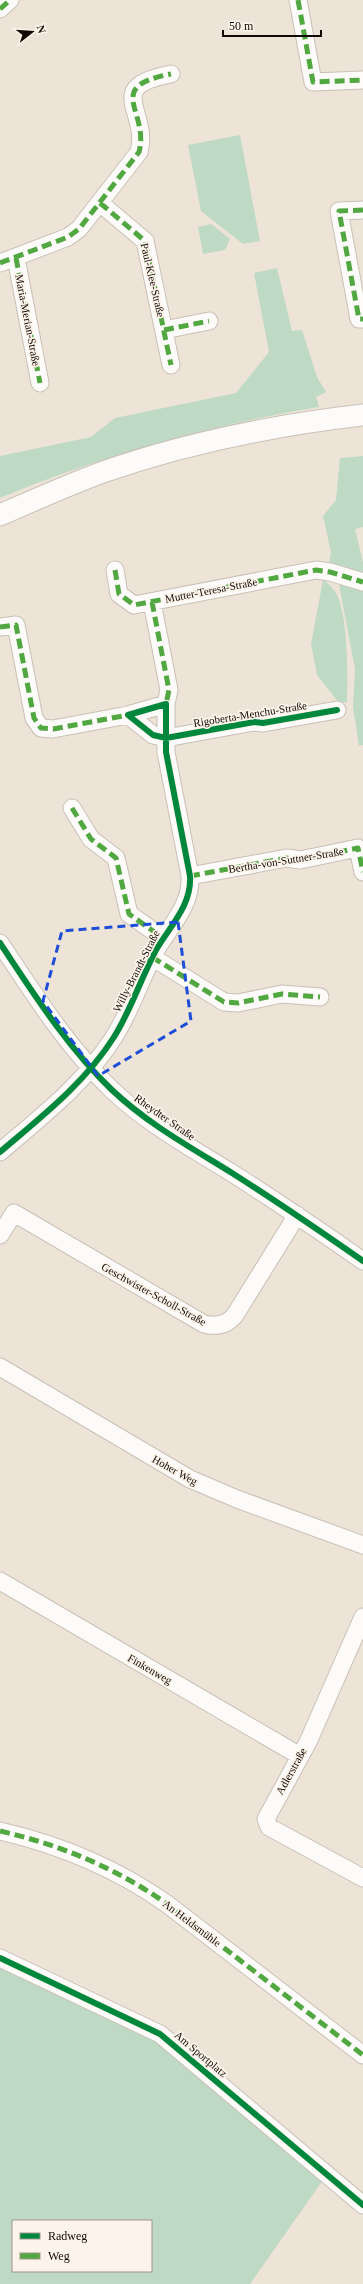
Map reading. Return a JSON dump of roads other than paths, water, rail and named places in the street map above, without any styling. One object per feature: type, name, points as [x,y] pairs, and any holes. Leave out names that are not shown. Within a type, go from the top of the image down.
[{"type":"main road","points":[[0,516],[96,475],[168,452],[293,425],[363,415]]},
{"type":"street","points":[[0,9],[10,0]]},
{"type":"street","points":[[298,0],[313,82],[363,80]]},
{"type":"street","points":[[0,263],[16,258],[74,233],[100,203],[138,152],[140,143],[132,98],[135,89],[148,79],[171,74]]},
{"type":"street","name":"Paul-Klee-Straße","points":[[100,203],[145,241],[170,364]]},
{"type":"street","points":[[363,210],[339,211],[359,319],[363,319]]},
{"type":"street","name":"Maria-Merian-Straße","points":[[16,258],[40,383]]},
{"type":"street","name":"Paul-Klee-Straße","points":[[164,330],[209,321]]},
{"type":"street","name":"Mutter-Teresa-Straße","points":[[115,570],[119,594],[134,605],[313,571],[330,572],[363,582]]},
{"type":"street","name":"Willy-Brandt-Straße","points":[[0,1152],[66,1094],[92,1068],[118,1030],[152,957],[186,902],[190,888],[190,876],[166,752],[166,704],[169,690],[152,602]]},
{"type":"street","points":[[0,627],[16,625],[34,718],[40,728],[54,729],[128,715],[166,704]]},
{"type":"street","name":"Rigoberta-Menchu-Straße","points":[[166,738],[254,722],[263,724],[337,710]]},
{"type":"street","points":[[128,715],[153,734],[166,738]]},
{"type":"street","points":[[72,808],[91,839],[116,858],[129,914],[163,938]]},
{"type":"street","name":"Bertha-von-Suttner-Straße","points":[[190,876],[287,858],[300,860],[358,848],[363,872]]},
{"type":"street","name":"Rheydter Straße","points":[[0,943],[57,1026],[92,1068],[117,1094],[145,1118],[297,1215],[363,1261]]},
{"type":"street","points":[[152,957],[224,1002],[238,1003],[282,994],[320,997]]},
{"type":"street","name":"Geschwister-Scholl-Straße","points":[[0,1235],[14,1213],[204,1324],[218,1326],[226,1323],[235,1315],[297,1215]]},
{"type":"street","name":"Hoher Weg","points":[[0,1367],[190,1479],[237,1499],[363,1545]]},
{"type":"street","name":"Finkenweg","points":[[0,1581],[300,1756]]},
{"type":"street","name":"Adlerstraße","points":[[363,1617],[300,1756],[267,1816],[268,1825],[363,1878]]},
{"type":"street","name":"An Heldsmühle","points":[[0,1831],[65,1849],[107,1866],[136,1882],[167,1904],[363,2055]]},
{"type":"street","name":"Am Sportplatz","points":[[0,1958],[160,2034],[363,2205]]}]
